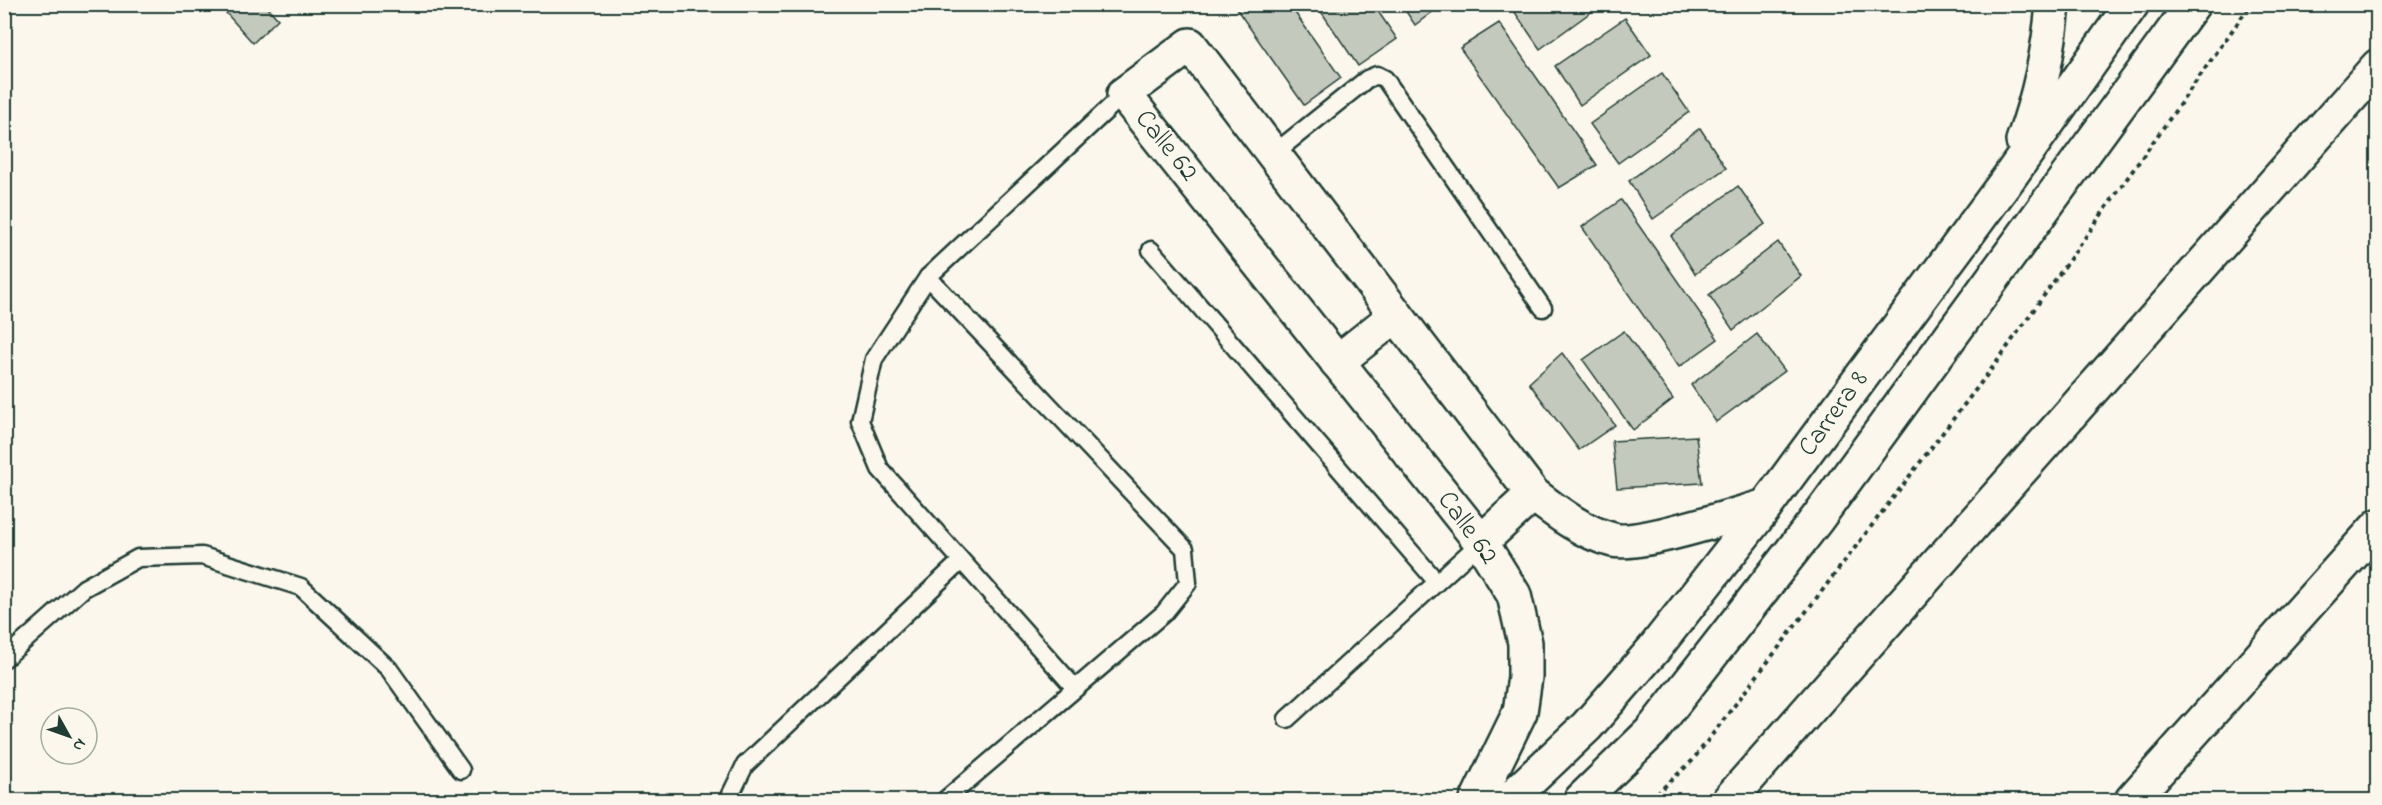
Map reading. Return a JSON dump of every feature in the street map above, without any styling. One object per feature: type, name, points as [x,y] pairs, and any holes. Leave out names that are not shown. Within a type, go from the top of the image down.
[{"type":"street","points":[[2008,179],[2033,112],[2049,42],[2053,4]]},
{"type":"street","name":"Carrera 8","points":[[1509,801],[1587,726],[1654,649],[1766,506],[2008,179],[2132,4]]},
{"type":"street","name":"Carrera 8","points":[[1581,801],[1651,732],[1816,519],[2193,4]]},
{"type":"street","name":"Calle 62","points":[[1477,801],[1520,712],[1526,677],[1525,643],[1514,595],[1481,542],[1124,94],[1190,45],[1533,494],[1577,526],[1616,541],[1651,538],[1766,506]]},
{"type":"street","points":[[1729,801],[2378,66]]},
{"type":"street","points":[[1338,362],[1395,315]]},
{"type":"street","points":[[1481,542],[1533,494]]},
{"type":"street","points":[[2132,801],[2378,526]]},
{"type":"lane","points":[[1272,155],[1367,79],[1377,75],[1385,78],[1543,308]]},
{"type":"lane","points":[[1075,688],[880,468],[860,421],[874,359],[927,277],[1124,94]]},
{"type":"lane","points":[[1151,250],[1436,581]]},
{"type":"lane","points":[[927,277],[1185,549],[1188,583],[1164,613],[945,801]]},
{"type":"lane","points":[[1287,719],[1481,542]]},
{"type":"lane","points":[[4,659],[84,588],[138,558],[202,556],[301,588],[389,669],[461,770]]},
{"type":"lane","points":[[728,801],[745,765],[961,561]]},
{"type":"path","points":[[1650,801],[1692,761],[1996,363],[2251,4]]},
{"type":"building","points":[[218,4],[274,4],[269,9],[278,19],[253,43]]},
{"type":"building","points":[[1233,4],[1289,4],[1341,78],[1304,105]]},
{"type":"building","points":[[1316,4],[1373,4],[1397,39],[1358,66]]},
{"type":"building","points":[[1401,4],[1443,4],[1415,25]]},
{"type":"building","points":[[1523,4],[1602,4],[1540,49],[1514,11]]},
{"type":"building","points":[[1625,18],[1651,55],[1580,105],[1555,66]]},
{"type":"building","points":[[1499,23],[1597,165],[1559,188],[1460,48]]},
{"type":"building","points":[[1662,73],[1689,112],[1618,163],[1590,124]]},
{"type":"building","points":[[1700,128],[1726,168],[1653,219],[1629,181]]},
{"type":"building","points":[[1738,186],[1765,224],[1695,274],[1671,236]]},
{"type":"building","points":[[1621,200],[1718,339],[1679,367],[1582,227]]},
{"type":"building","points":[[1778,242],[1801,276],[1733,330],[1709,295]]},
{"type":"building","points":[[1624,331],[1673,399],[1633,430],[1583,360]]},
{"type":"building","points":[[1757,334],[1785,371],[1716,422],[1691,385]]},
{"type":"building","points":[[1562,353],[1615,425],[1579,450],[1529,383]]},
{"type":"building","points":[[1696,436],[1702,483],[1617,488],[1612,441]]}]
